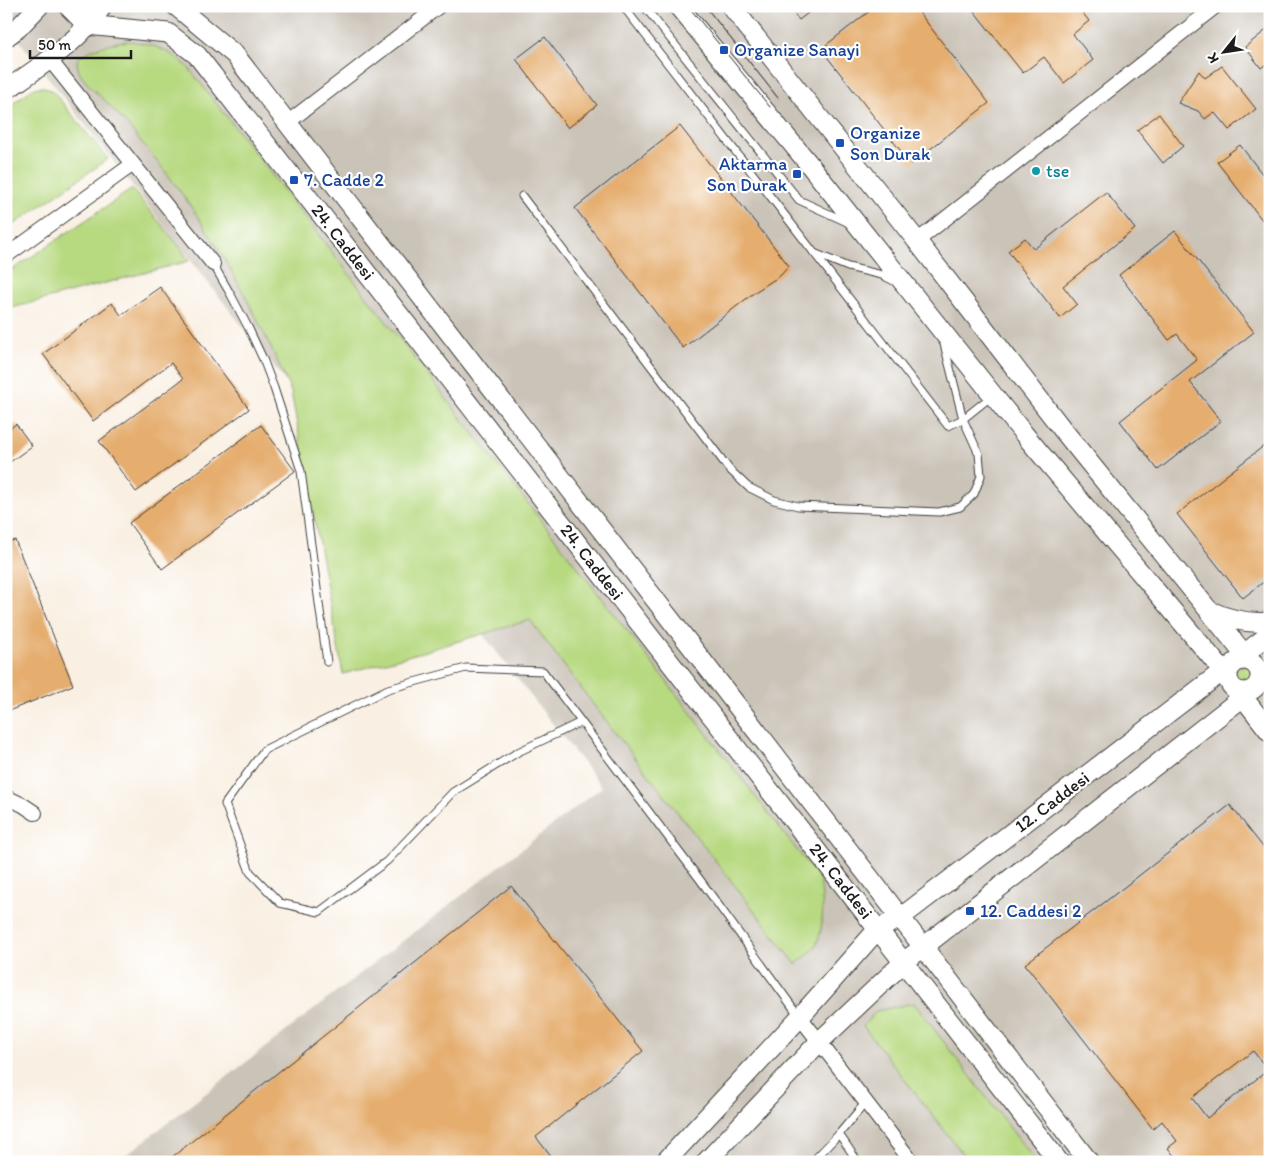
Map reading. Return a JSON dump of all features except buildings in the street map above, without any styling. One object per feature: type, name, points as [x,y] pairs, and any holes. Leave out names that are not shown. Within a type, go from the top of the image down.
[{"type":"street","points":[[6,37],[18,28],[39,6]]},
{"type":"street","points":[[68,6],[87,25]]},
{"type":"street","points":[[6,90],[50,60],[79,34],[102,6]]},
{"type":"street","name":"24. Caddesi","points":[[176,6],[235,55],[1089,1162]]},
{"type":"street","points":[[287,123],[439,6]]},
{"type":"street","points":[[678,6],[810,164],[1024,434],[1225,672],[1229,683],[1243,695],[1270,732]]},
{"type":"street","points":[[731,6],[917,240],[1063,430],[1209,610],[1244,657],[1255,664],[1266,681]]},
{"type":"street","points":[[917,240],[1216,6]]},
{"type":"street","name":"24. Caddesi","points":[[87,25],[168,34],[197,55],[1058,1162]]},
{"type":"street","points":[[50,60],[213,264]]},
{"type":"street","points":[[6,256],[133,164]]},
{"type":"street","points":[[1209,610],[1233,620],[1253,623],[1270,622]]},
{"type":"street","points":[[1244,657],[1270,634]]},
{"type":"street","name":"12. Caddesi","points":[[878,929],[900,918],[1244,657]]},
{"type":"street","name":"12. Caddesi","points":[[706,1162],[820,1041],[904,962],[1243,695],[1266,681]]},
{"type":"street","points":[[6,797],[35,813]]},
{"type":"street","points":[[665,1162],[800,1017],[878,929]]},
{"type":"street","points":[[800,1017],[912,1162]]},
{"type":"lane","points":[[622,6],[948,426],[963,419],[993,395]]},
{"type":"lane","points":[[644,6],[799,200],[860,228]]},
{"type":"lane","points":[[522,196],[729,469],[748,487],[774,500],[798,506],[938,512],[960,507],[974,494],[981,476],[979,454],[963,419],[941,329]]},
{"type":"lane","points":[[814,253],[848,267],[882,274],[910,290]]},
{"type":"lane","points":[[213,264],[248,327],[263,359],[301,471],[327,662]]},
{"type":"lane","points":[[582,722],[518,752],[453,792],[387,861],[319,912],[280,903],[250,872],[225,804],[264,750],[388,689],[466,668],[543,671],[582,722],[701,881],[800,1017]]},
{"type":"lane","points":[[812,1162],[866,1102]]},
{"type":"lane","points":[[839,1134],[858,1162]]},
{"type":"shaded area","points":[[6,6],[1270,6],[1270,1162],[117,1162],[602,787],[11,30],[6,33]]},
{"type":"green space","points":[[127,41],[159,48],[187,66],[820,880],[822,913],[819,938],[812,950],[796,964],[589,699],[530,620],[343,674],[291,392],[251,307],[221,253],[187,200],[148,149],[79,72],[78,58],[101,46]]},
{"type":"green space","points":[[44,87],[53,91],[108,159],[6,230],[6,108],[32,89]]},
{"type":"green space","points":[[132,189],[189,261],[8,309],[6,305],[6,274]]},
{"type":"green space","points":[[1244,666],[1251,669],[1254,676],[1251,683],[1244,686],[1237,683],[1234,676],[1237,669]]},
{"type":"green space","points":[[914,1003],[1036,1162],[969,1162],[863,1026],[876,1011]]},
{"type":"tram line","points":[[688,6],[770,107]]},
{"type":"tram line","points":[[705,6],[778,98]]},
{"type":"place","name":"Organize Sanayi","points":[[724,50]]},
{"type":"place","name":"Organize Son Durak","points":[[840,143]]},
{"type":"place","name":"tse","points":[[1036,171]]},
{"type":"place","name":"Aktarma Son Durak","points":[[797,174]]},
{"type":"place","name":"7. Cadde 2","points":[[294,180]]},
{"type":"place","name":"12. Caddesi 2","points":[[970,911]]}]
